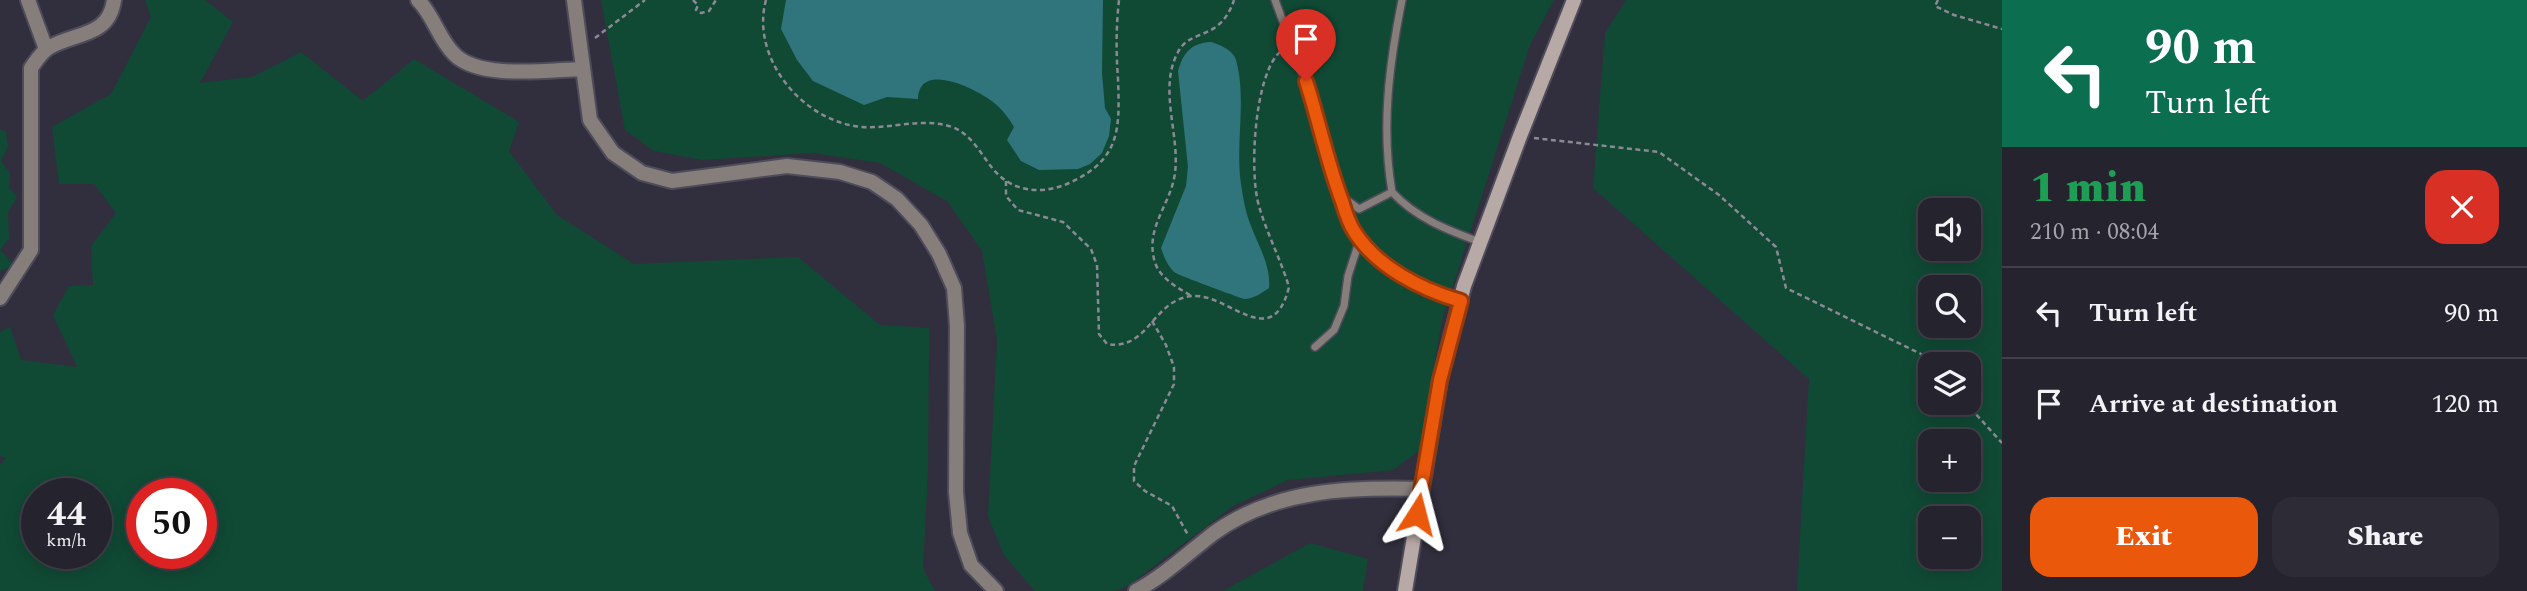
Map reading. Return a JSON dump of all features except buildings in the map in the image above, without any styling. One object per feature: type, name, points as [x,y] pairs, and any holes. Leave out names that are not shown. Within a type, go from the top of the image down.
[{"type":"main road","points":[[1405,591],[1440,380],[1461,301],[1480,242],[1574,0]]},
{"type":"street","points":[[28,0],[46,49]]},
{"type":"street","points":[[0,298],[31,250],[31,68],[46,49],[97,30],[110,15],[114,0]]},
{"type":"street","points":[[418,0],[428,10],[441,38],[456,56],[473,67],[490,70],[582,69]]},
{"type":"street","points":[[574,0],[590,120],[613,153],[642,173],[672,181],[787,166],[840,172],[872,182],[897,199],[922,225],[954,288],[957,326],[956,492],[960,533],[971,565],[996,591]]},
{"type":"street","points":[[1136,591],[1245,514],[1297,495],[1365,487],[1422,489]]},
{"type":"lane","points":[[1275,0],[1316,111],[1353,230],[1372,254],[1400,274],[1428,289],[1461,301]]},
{"type":"lane","points":[[1402,0],[1390,59],[1385,114],[1387,162],[1392,192],[1419,216],[1480,242]]},
{"type":"lane","points":[[1340,195],[1359,209],[1392,192]]},
{"type":"lane","points":[[1315,347],[1334,330],[1339,318],[1360,239]]},
{"type":"path","points":[[579,40],[596,38],[628,10],[645,0]]},
{"type":"path","points":[[693,0],[698,5],[696,10],[701,13],[709,11],[716,0]]},
{"type":"path","points":[[766,0],[762,14],[763,40],[769,59],[782,79],[802,100],[839,122],[860,127],[931,123],[953,127],[970,139],[1006,181],[1023,189],[1040,191],[1063,186],[1086,175],[1101,163],[1112,149],[1120,107],[1116,28],[1119,0]]},
{"type":"path","points":[[1192,296],[1162,275],[1154,261],[1152,240],[1158,216],[1171,192],[1175,171],[1170,93],[1174,62],[1179,49],[1192,38],[1221,25],[1234,0]]},
{"type":"path","points":[[1938,0],[1935,6],[1954,15],[2002,29]]},
{"type":"path","points":[[1006,181],[1006,196],[1018,210],[1063,222],[1091,249],[1097,265],[1100,334],[1107,344],[1130,344],[1170,302],[1192,296],[1218,300],[1250,319],[1261,320],[1270,316],[1286,300],[1289,287],[1258,204],[1254,140],[1267,74],[1275,56],[1291,43]]},
{"type":"path","points":[[1520,136],[1659,152],[1719,194],[1776,247],[1786,289],[1918,352]]},
{"type":"path","points":[[1152,321],[1166,345],[1174,367],[1174,384],[1134,466],[1134,481],[1145,491],[1172,506],[1195,550]]},
{"type":"path","points":[[1977,415],[2002,443]]},
{"type":"shaded area","points":[[145,0],[205,0],[233,22],[200,83],[252,77],[301,52],[363,101],[414,59],[519,122],[509,151],[557,215],[634,264],[798,257],[880,325],[929,328],[928,471],[923,569],[935,591],[0,591],[0,465],[6,458],[0,456],[0,332],[10,327],[21,360],[77,367],[53,315],[69,286],[93,285],[91,246],[116,213],[94,184],[59,184],[52,127],[111,94],[151,17]]},
{"type":"shaded area","points":[[601,0],[1554,0],[1530,45],[1442,320],[1419,451],[1393,470],[1288,480],[1233,506],[1129,585],[1115,591],[1035,591],[1004,555],[988,516],[997,340],[982,251],[947,201],[880,163],[813,153],[702,160],[654,151],[625,130]]},
{"type":"shaded area","points":[[786,0],[1103,0],[1102,73],[1105,108],[1111,119],[1109,136],[1102,153],[1090,164],[1078,169],[1039,170],[1021,161],[1007,140],[1014,127],[999,107],[975,91],[950,81],[928,81],[921,87],[918,99],[887,97],[864,105],[813,81],[797,60],[781,29]]},
{"type":"shaded area","points":[[1626,0],[2002,0],[2002,591],[1797,591],[1809,379],[1593,188],[1605,33]]},
{"type":"shaded area","points":[[1211,42],[1223,46],[1236,60],[1241,90],[1239,153],[1242,189],[1248,216],[1268,272],[1269,288],[1248,299],[1174,272],[1161,248],[1186,186],[1188,167],[1178,71],[1189,50],[1198,44]]},
{"type":"shaded area","points":[[0,129],[6,132],[8,146],[1,161],[10,173],[9,188],[17,197],[8,212],[9,238],[0,250]]},
{"type":"shaded area","points":[[0,250],[15,265],[0,271]]},
{"type":"shaded area","points":[[1310,543],[1368,559],[1363,591],[1223,591]]},
{"type":"route","points":[[1306,81],[1333,177],[1353,230],[1372,254],[1400,274],[1428,289],[1461,301],[1440,380],[1417,514]]}]
